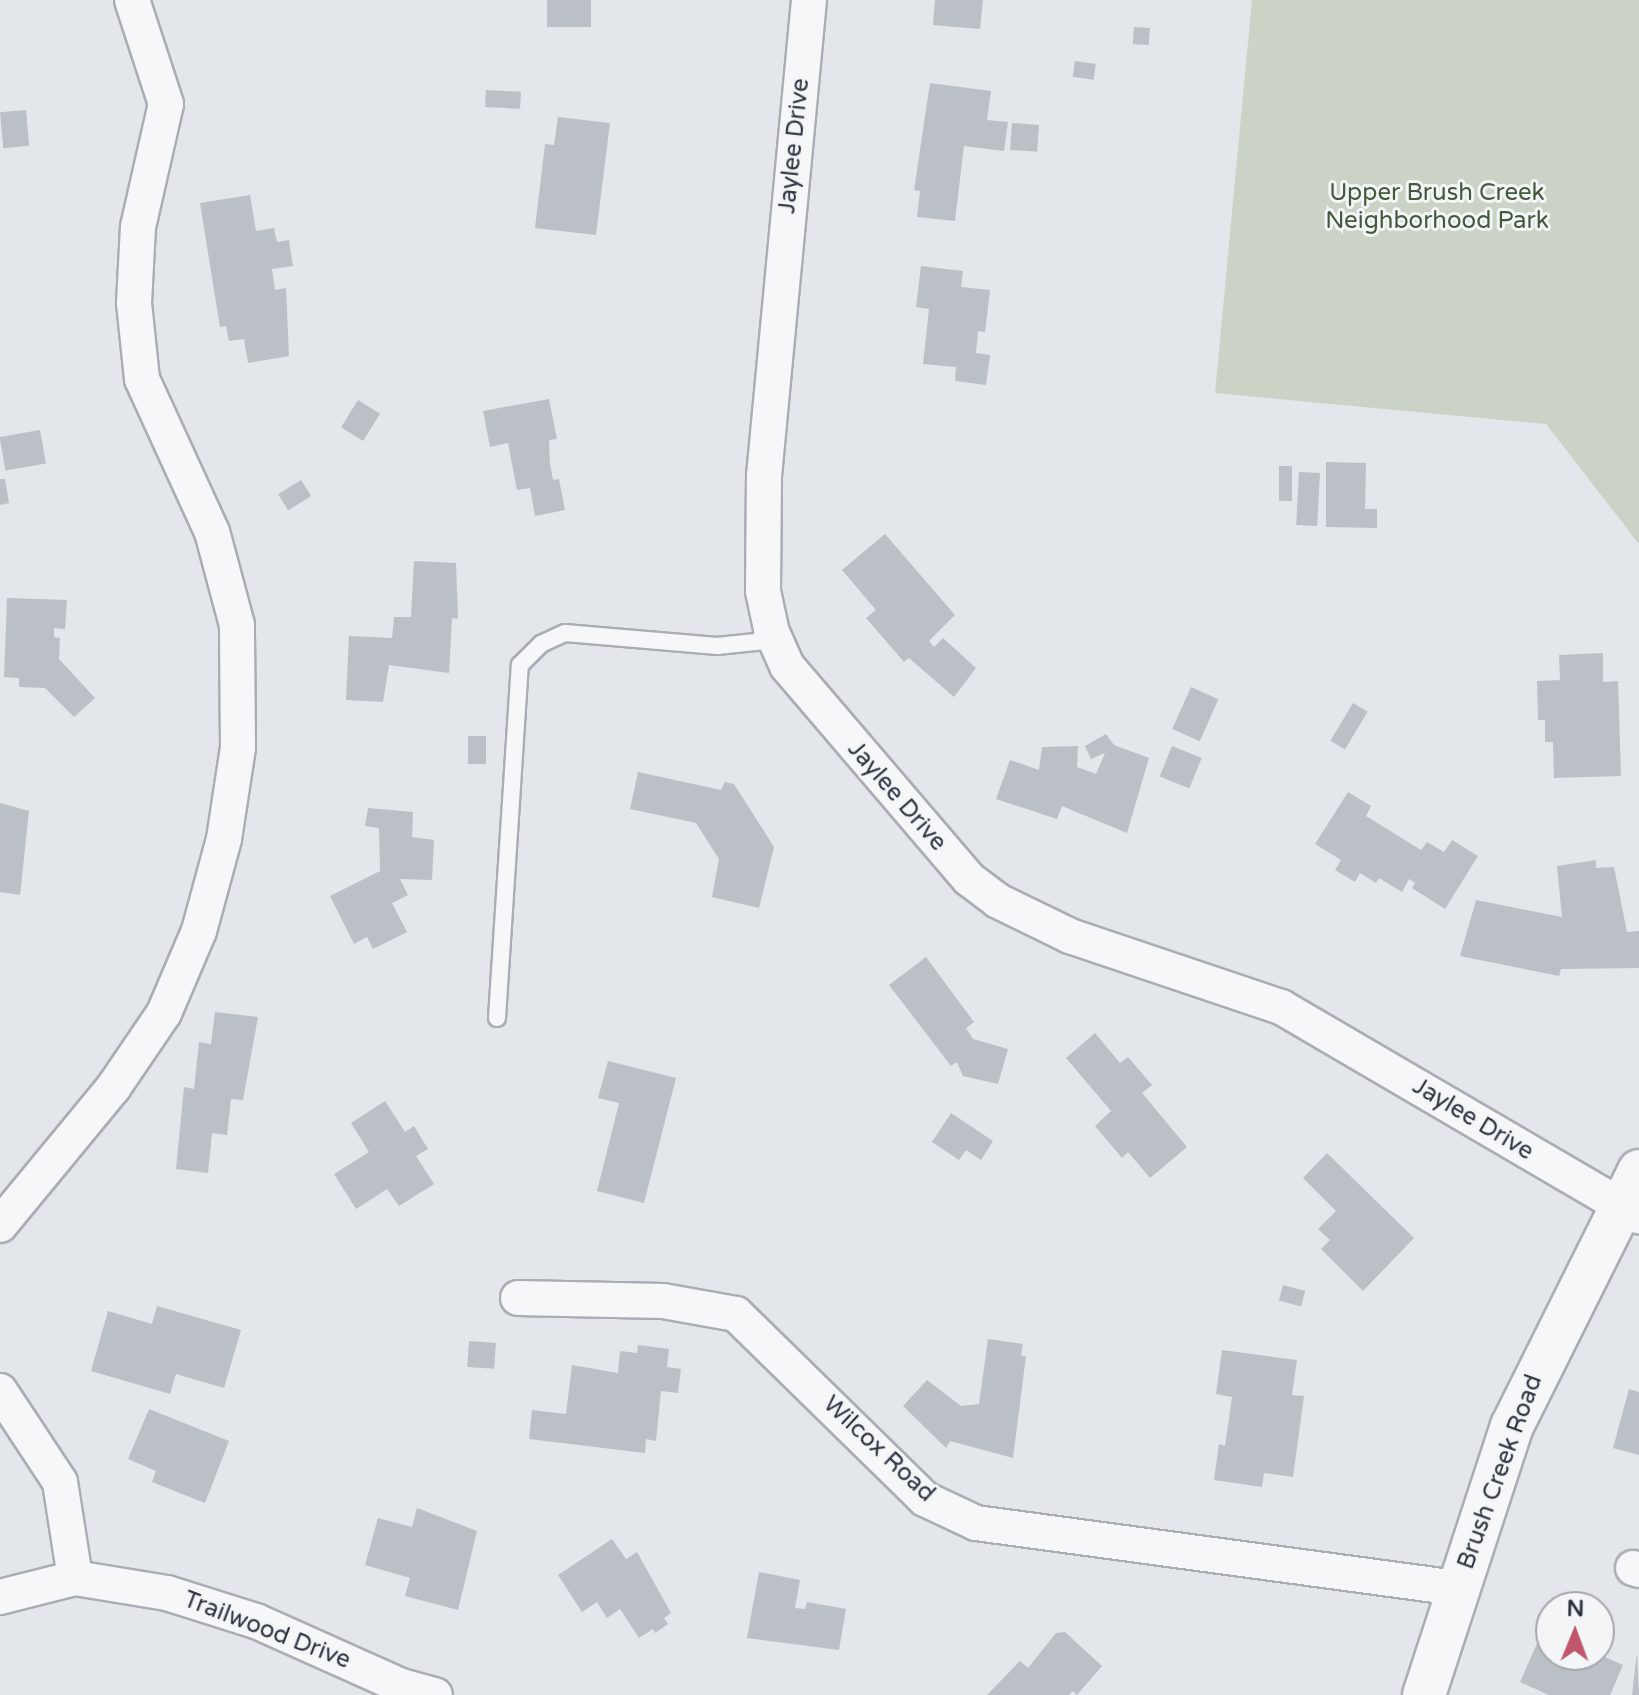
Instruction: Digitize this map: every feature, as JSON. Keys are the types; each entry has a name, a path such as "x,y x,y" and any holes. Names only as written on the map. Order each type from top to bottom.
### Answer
{"street":[{"path":"0,1225 113,1088 164,1013 199,931 224,839 238,747 234,612 212,532 142,379 134,303 138,227 166,104 132,0"},
{"name":"Jaylee Drive","path":"809,0 766,440 763,591 775,640 801,685 969,879 998,901 1070,936 1228,985 1281,1007 1633,1198"},
{"name":"Brush Creek Road","path":"1424,1695 1517,1414 1633,1198"},
{"name":"Wilcox Road","path":"518,1298 663,1301 736,1314 925,1499 976,1523 1457,1588"},
{"path":"4,1401 60,1482 75,1578"},
{"name":"Trailwood Drive","path":"0,1597 75,1578 167,1593 256,1621 401,1686 435,1695"}],"lane":[{"path":"497,1018 520,665 541,644 565,633 717,646 775,640"}],"green space":[{"name":"Upper Brush Creek Neighborhood Park","path":"1252,0 1639,0 1639,544 1546,424 1215,393"}],"building":[{"path":"547,0 591,0 591,27 547,27"},
{"path":"935,0 983,0 980,29 933,25"},
{"path":"1134,27 1150,28 1149,45 1133,44"},
{"path":"1075,61 1096,64 1094,80 1073,77"},
{"path":"930,83 991,91 987,120 1008,122 1004,151 964,146 955,221 917,217 920,191 914,190"},
{"path":"486,90 521,92 520,109 485,107"},
{"path":"26,110 29,146 3,148 0,112"},
{"path":"558,117 610,123 596,235 535,228 545,144 554,145"},
{"path":"1012,123 1039,125 1037,152 1010,150"},
{"path":"250,195 256,231 274,228 277,242 289,240 293,266 272,269 275,290 286,288 289,356 248,363 244,339 229,341 226,326 220,327 200,203"},
{"path":"921,266 963,271 961,287 990,290 985,332 978,331 976,353 990,355 986,385 955,381 956,367 923,364 929,309 916,307"},
{"path":"549,399 557,439 549,440 550,464 553,480 559,479 565,510 535,516 530,488 517,490 508,443 490,447 483,411"},
{"path":"358,400 380,414 363,441 341,427"},
{"path":"40,430 46,463 6,471 0,437"},
{"path":"1326,462 1366,463 1365,509 1377,509 1377,528 1326,527"},
{"path":"1279,466 1292,466 1292,501 1279,501"},
{"path":"1299,472 1320,473 1317,526 1296,525"},
{"path":"0,479 5,479 9,503 0,505"},
{"path":"301,480 311,496 288,510 278,494"},
{"path":"885,534 955,615 929,641 934,647 943,638 976,668 954,697 909,658 904,662 866,618 876,610 842,570"},
{"path":"414,561 456,563 458,619 452,618 449,673 389,665 383,702 346,700 349,636 392,638 394,617 411,617"},
{"path":"7,598 67,600 65,629 54,628 54,637 60,638 59,659 95,698 74,717 45,688 19,687 19,678 4,677"},
{"path":"1603,653 1603,682 1618,681 1621,776 1554,778 1553,742 1545,742 1545,720 1538,720 1537,681 1560,680 1559,655"},
{"path":"1191,687 1218,699 1200,741 1172,729"},
{"path":"1353,703 1368,712 1345,749 1330,741"},
{"path":"1106,734 1114,745 1149,758 1127,833 1062,806 1057,819 996,799 1010,760 1039,770 1042,747 1078,746 1077,767 1096,774 1105,753 1091,759 1085,746"},
{"path":"468,736 486,736 486,764 468,764"},
{"path":"1172,746 1202,758 1189,789 1160,777"},
{"path":"638,772 721,790 725,782 734,784 774,847 759,908 712,897 719,859 696,823 630,809"},
{"path":"1348,792 1371,806 1366,816 1421,850 1427,842 1444,852 1452,840 1478,856 1445,909 1412,888 1415,883 1409,879 1402,892 1379,878 1376,883 1360,873 1355,882 1335,870 1341,860 1315,844"},
{"path":"0,803 29,811 20,895 0,892"},
{"path":"368,808 413,812 412,837 434,840 432,880 400,879 408,895 392,903 407,932 373,949 367,937 354,944 330,896 380,871 379,828 365,826"},
{"path":"1596,860 1596,868 1614,867 1627,932 1639,931 1639,968 1561,969 1559,976 1460,956 1476,900 1562,917 1557,866"},
{"path":"926,957 974,1022 966,1028 973,1039 1008,1049 998,1084 963,1076 957,1062 951,1066 889,985"},
{"path":"215,1012 258,1017 243,1100 231,1099 227,1135 212,1133 208,1173 176,1169 184,1087 194,1089 199,1042 211,1044"},
{"path":"1095,1033 1120,1063 1128,1057 1152,1085 1142,1093 1187,1147 1150,1178 1128,1152 1122,1158 1095,1126 1111,1111 1066,1058"},
{"path":"608,1061 676,1078 644,1203 597,1191 619,1103 598,1098"},
{"path":"385,1101 405,1132 414,1126 428,1149 416,1156 434,1184 399,1206 387,1189 356,1209 334,1174 369,1152 351,1123"},
{"path":"951,1113 993,1141 981,1160 966,1150 959,1160 932,1142"},
{"path":"1327,1153 1414,1238 1363,1291 1321,1249 1330,1240 1318,1229 1336,1211 1303,1178"},
{"path":"1283,1285 1305,1291 1301,1306 1279,1300"},
{"path":"157,1306 241,1330 224,1388 176,1374 170,1394 91,1371 108,1311 152,1324"},
{"path":"988,1339 1023,1344 1021,1356 1026,1356 1013,1458 950,1441 946,1448 903,1406 927,1380 961,1406 979,1404"},
{"path":"469,1341 496,1343 494,1369 467,1367"},
{"path":"638,1345 669,1349 667,1367 681,1369 678,1393 661,1391 656,1441 646,1439 645,1453 529,1439 532,1410 566,1414 572,1365 618,1373 620,1351 637,1353"},
{"path":"1222,1350 1297,1360 1292,1395 1304,1396 1293,1477 1264,1473 1262,1487 1214,1480 1219,1444 1225,1446 1232,1397 1216,1394"},
{"path":"1629,1389 1639,1392 1639,1455 1613,1448"},
{"path":"149,1409 229,1441 205,1503 152,1482 156,1471 128,1459"},
{"path":"417,1508 477,1531 458,1610 405,1596 410,1578 365,1565 378,1518 412,1527"},
{"path":"612,1539 626,1559 637,1552 671,1613 664,1618 668,1624 655,1633 653,1629 639,1638 620,1609 607,1618 597,1602 582,1612 558,1575"},
{"path":"759,1572 800,1580 795,1608 805,1609 807,1602 846,1609 839,1650 747,1638"},
{"path":"1065,1632 1102,1666 1077,1695 1073,1691 1069,1695 987,1695 1020,1661 1028,1668 1056,1633"},
{"path":"1535,1648 1535,1671 1615,1671 1615,1662 1623,1665 1610,1695 1549,1695 1520,1682"},
{"path":"1637,1653 1639,1695 1632,1695"}]}
